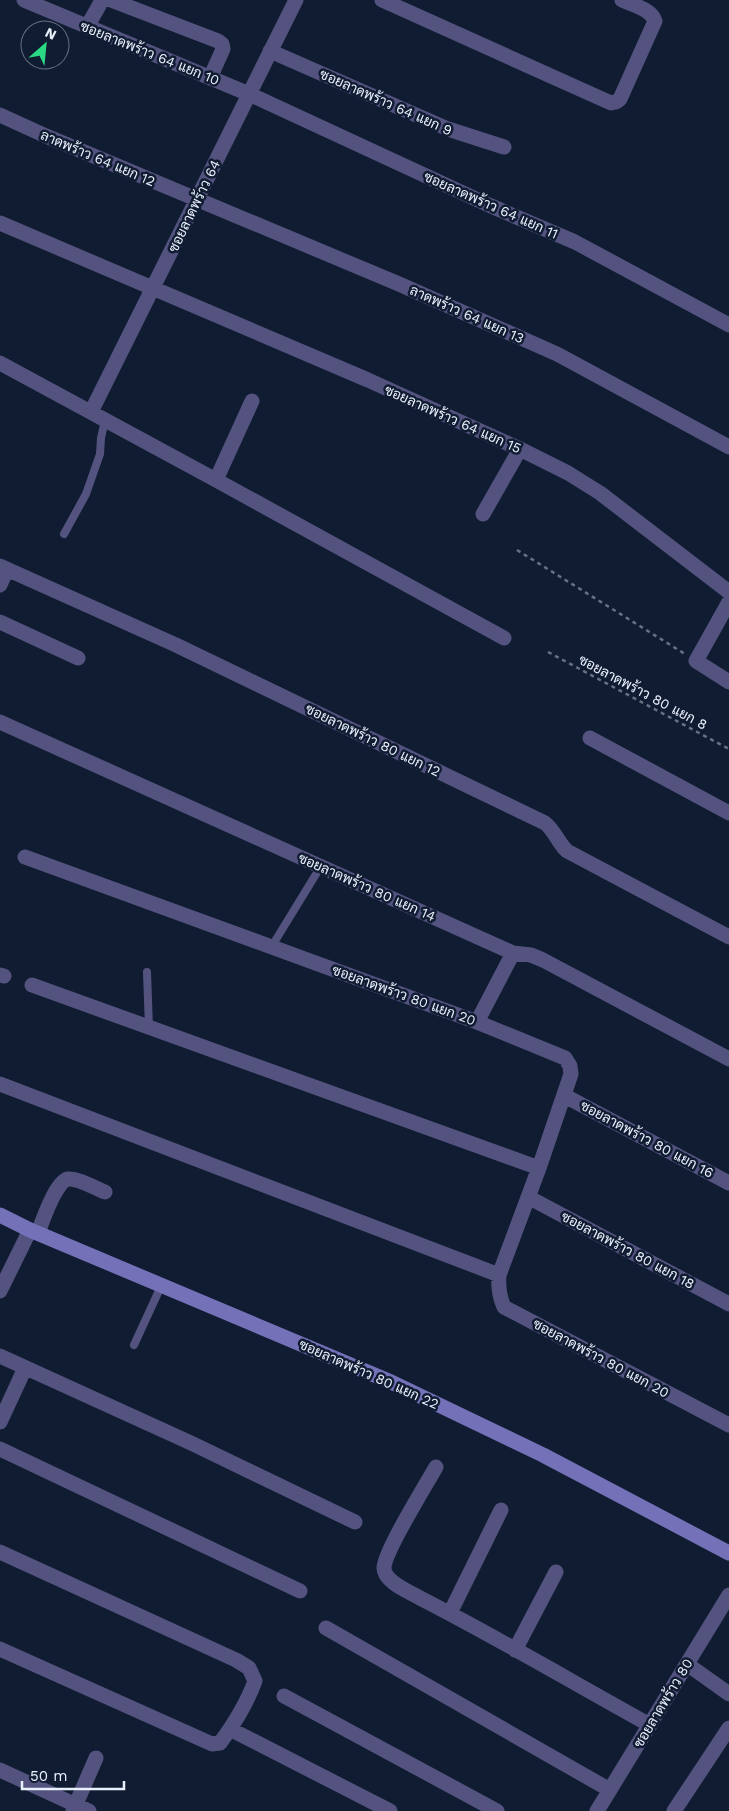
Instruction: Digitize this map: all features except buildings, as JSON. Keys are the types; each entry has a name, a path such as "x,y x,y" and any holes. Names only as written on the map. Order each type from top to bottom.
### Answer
{"street":[{"name":"ซอยลาดพร้าว 64 แยก 10","path":"24,0 248,94"},
{"path":"87,27 104,0"},
{"path":"111,0 218,40 222,44 223,49 210,78"},
{"name":"ซอยลาดพร้าว 64","path":"92,412 296,0"},
{"path":"384,1 611,104 620,98 655,21 650,12 622,0"},
{"name":"ซอยลาดพร้าว 64 แยก 9","path":"270,51 448,129 504,147"},
{"name":"ซอยลาดพร้าว 64 แยก 11","path":"248,94 491,206 575,242 729,325"},
{"name":"ลาดพร้าว 64 แยก 12","path":"0,115 197,200"},
{"name":"ลาดพร้าว 64 แยก 13","path":"197,200 399,284 557,354 729,447"},
{"name":"ซอยลาดพร้าว 64 แยก 15","path":"0,223 152,290 368,380 520,449 568,473 600,493 729,592"},
{"path":"0,364 92,412 504,638"},
{"path":"216,480 252,401"},
{"path":"483,514 520,449"},
{"path":"0,585 4,568"},
{"name":"ซอยลาดพร้าว 80 แยก 12","path":"4,568 176,645 545,823 552,829 561,845 567,851 729,937"},
{"path":"729,602 696,661 729,682"},
{"path":"0,622 78,658"},
{"name":"ซอยลาดพร้าว 80 แยก 14","path":"0,722 512,953 531,955 543,960 729,1059"},
{"path":"590,738 729,813"},
{"name":"ซอยลาดพร้าว 80 แยก 20","path":"25,857 477,1022 542,1047 564,1058 570,1066 571,1074 565,1096 499,1275 498,1289 504,1307 729,1425"},
{"path":"477,1022 512,953"},
{"path":"32,985 539,1168"},
{"path":"0,1084 499,1275"},
{"name":"ซอยลาดพร้าว 80 แยก 16","path":"565,1096 729,1183"},
{"path":"0,1291 56,1190 64,1181 68,1179 77,1181 105,1192"},
{"name":"ซอยลาดพร้าว 80 แยก 18","path":"528,1197 729,1304"},
{"name":"ซอยลาดพร้าว 80 แยก 22","path":"0,1215 391,1382 543,1455 729,1553"},
{"path":"0,1356 192,1443 355,1522"},
{"path":"0,1422 25,1368"},
{"path":"0,1448 300,1591"},
{"path":"436,1467 388,1552 383,1569 387,1577 400,1587 650,1725"},
{"path":"450,1613 501,1510"},
{"path":"0,1552 236,1660 249,1668 255,1681 251,1693 230,1729 220,1743 212,1744 0,1649"},
{"path":"515,1650 556,1572"},
{"name":"ซอยลาดพร้าว 80","path":"597,1811 729,1595"},
{"path":"326,1628 610,1790"},
{"path":"687,1664 729,1694"},
{"path":"284,1696 497,1811"},
{"path":"230,1729 390,1811"},
{"path":"674,1811 726,1737"},
{"path":"0,1770 79,1809 96,1758"}],"lane":[{"path":"64,534 86,494 100,454 100,438 105,420"},
{"path":"272,946 321,866"},
{"path":"147,972 149,1028"},
{"path":"134,1345 162,1284"}],"path":[{"path":"517,550 696,661"},
{"name":"ซอยลาดพร้าว 80 แยก 8","path":"548,652 729,749"}]}
